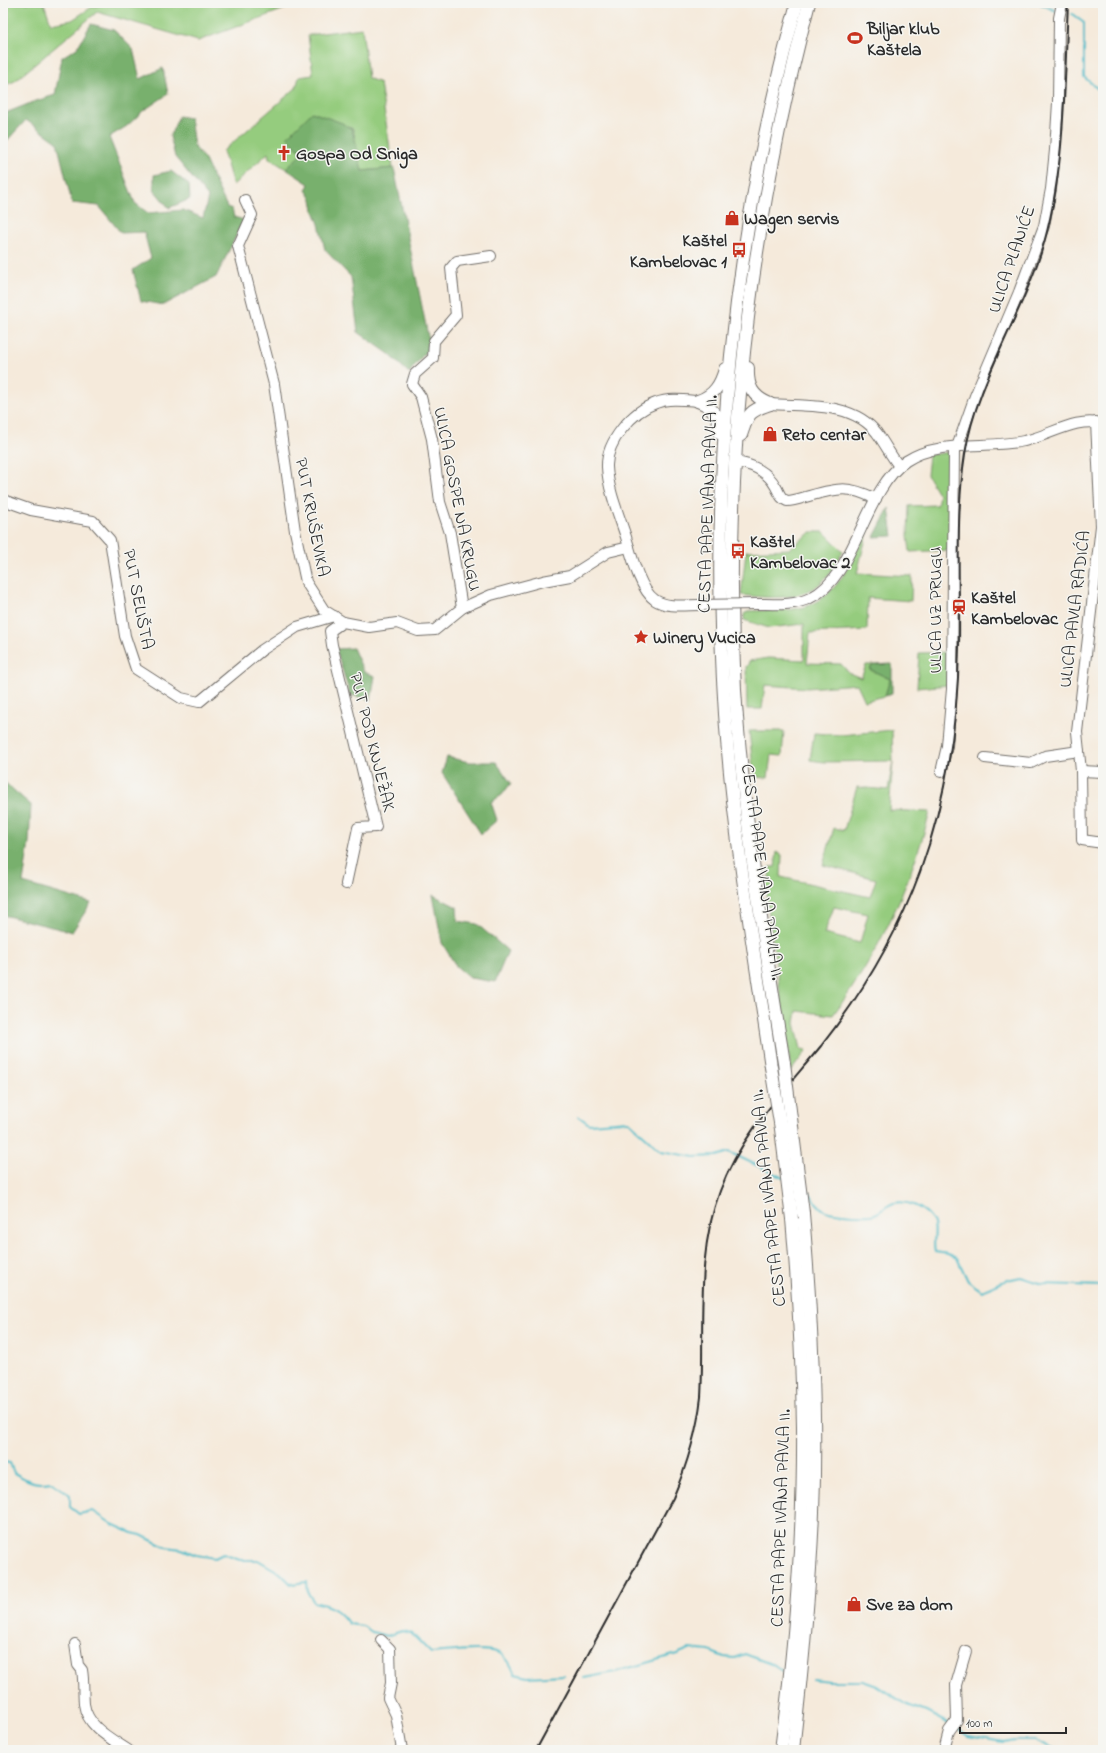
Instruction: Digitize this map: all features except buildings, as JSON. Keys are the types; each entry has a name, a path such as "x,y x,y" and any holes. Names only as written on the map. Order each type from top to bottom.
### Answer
{"main road":[{"name":"CESTA PAPE IVANA PAVLA II.","path":"781,1750 795,1615 802,1473 801,1348 797,1216 783,1144 741,864 725,714 720,583 724,453 731,357 741,275 756,181 773,94 797,3"},
{"name":"CESTA PAPE IVANA PAVLA II.","path":"793,1750 808,1608 814,1466 811,1318 797,1216 784,1063 751,846 738,726 735,690 732,586 735,462 743,351 760,225 779,125 809,3"},
{"path":"743,351 748,365 748,382 750,389 760,400 770,404"},
{"path":"698,400 710,396 720,385 731,357"},
{"path":"698,400 707,405 717,416 719,439 724,453"},
{"path":"736,445 740,438 744,422 748,417 760,408 770,404"}],"street":[{"name":"ULICA PLANIĆE","path":"956,447 1044,226 1051,189 1055,150 1058,102 1060,11"},
{"name":"PUT KRUŠEVIKA","path":"245,200 252,215 238,246 274,384 296,531 306,582 324,610 343,622 369,627 397,623 418,631 435,630 462,608 490,595 543,581 570,576 608,552 629,547"},
{"name":"ULICA GOSPE NA KRUGU","path":"462,608 450,533 440,502 432,439 421,397 412,384 415,374 433,358 434,341 456,315 451,268 457,261 491,256"},
{"path":"698,400 680,399 656,403 636,414 618,434 607,465 608,478 629,547 645,589 655,600 667,604 756,604 799,602 810,598 826,587 843,564 876,499 899,466 908,460 925,453 956,447 1025,441 1076,423 1100,423"},
{"path":"770,404 837,409 851,413 865,422 877,434 899,466"},
{"name":"ULICA PAVLA RADIĆA","path":"1100,423 1101,526 1077,732 1081,771 1082,840 1103,842"},
{"name":"ULICA UZ PRUGU","path":"941,772 947,746 952,689 956,447"},
{"path":"735,462 746,463 762,472 775,486 782,498 787,501 839,489 860,491 876,499"},
{"name":"PUT SELIŠTA","path":"3,500 31,510 93,520 110,540 125,636 136,669 181,698 199,702 262,650 297,627 334,616"},
{"name":"PUT POD KNJEŽAK","path":"343,622 330,631 332,645 376,827 358,828 346,884"},
{"path":"985,758 1031,762 1045,756 1079,751"},
{"path":"1081,771 1103,772"},
{"path":"381,1640 390,1649 391,1683 388,1698 396,1715 402,1750"},
{"path":"75,1644 78,1665 82,1670 84,1704 87,1718 98,1729 128,1750"},
{"path":"944,1750 949,1731 957,1720 956,1685 966,1651"}],"green space":[{"path":"3,3 44,3 51,24 72,20 92,7 109,3 301,3 198,41 97,12 15,81 3,86"},
{"path":"91,24 114,30 133,49 140,79 163,68 168,94 143,111 127,126 109,137 135,203 148,213 183,210 203,218 208,197 175,157 170,136 179,116 190,118 194,146 205,160 227,207 232,209 234,217 244,220 216,277 163,305 141,301 133,270 151,258 144,232 121,233 99,206 72,203 57,142 26,120 3,145 3,114 55,95 62,57 77,48"},
{"path":"362,28 368,78 380,83 393,168 362,171 353,129 312,112 302,153 286,169 269,158 268,153 233,185 223,151 296,88 299,77 313,75 308,35"},
{"path":"312,112 342,123 352,129 362,171 394,168 430,346 409,373 389,354 358,332 351,277 325,250 312,199 306,190 309,184 286,169 302,153 287,137"},
{"path":"171,171 189,185 190,199 169,208 154,190 154,175"},
{"path":"950,452 951,550 910,552 908,535 909,506 937,505 939,495 927,475 929,455"},
{"path":"889,508 893,536 874,537"},
{"path":"869,526 857,573 912,576 911,601 868,598 867,630 810,633 807,663 841,664 849,673 861,678 866,665 874,665 869,669 890,679 885,696 865,701 857,684 807,688 765,685 762,709 747,709 746,666 748,665 749,661 768,658 804,660 804,624 769,628 744,620 744,614 749,611 797,609 816,602 836,585 844,574"},
{"path":"811,532 824,532 843,551 837,563 824,580 806,592 785,597 741,595 746,551 789,549"},
{"path":"353,648 364,672 375,676 371,700 350,695 336,649"},
{"path":"950,652 949,685 917,688 919,653"},
{"path":"892,664 892,694 885,696 890,679 869,669 874,665"},
{"path":"892,730 893,761 824,762 810,760 814,733 841,735"},
{"path":"749,731 784,731 782,756 771,755 768,778 754,777"},
{"path":"447,757 469,762 496,762 511,783 502,795 491,802 497,820 481,834 442,773"},
{"path":"893,761 889,810 930,812 913,866 903,893 879,943 850,992 833,1015 797,1011 795,1023 801,1049 807,1050 791,1071 764,879 770,878 769,867 775,867 777,852 782,855 781,877 870,897 876,879 823,865 834,828 844,830 857,787 888,790","holes":["834,907 868,914 860,943 824,934"]},
{"path":"3,781 31,805 29,843 23,883 91,903 72,932 3,915"},
{"path":"433,895 457,907 458,921 477,924 508,951 495,982 470,978 456,966 442,943"}],"waterway":[{"path":"1039,3 1056,11"},
{"path":"1072,14 1084,23 1084,77 1099,90 1103,89"},
{"path":"578,1116 589,1124 628,1121 661,1151 695,1157 717,1156 729,1152 783,1178"},
{"path":"805,1189 821,1208 834,1213 871,1215 878,1213 891,1204 899,1202 920,1208 929,1215 934,1223 935,1252 948,1254 957,1258 968,1281 982,1291 1007,1280 1021,1277 1042,1284 1103,1286"},
{"path":"3,1462 10,1463 14,1473 28,1480 36,1483 51,1482 70,1495 70,1507 79,1514 93,1511 112,1524 132,1533 141,1535 165,1547 182,1549 196,1555 215,1558 223,1554 240,1560 258,1560 280,1573 291,1584 307,1582 308,1593 314,1602 334,1609 349,1624 363,1626 372,1632 387,1636 402,1631 411,1633 431,1653 467,1650 487,1650 495,1652 506,1658 515,1674 527,1677 564,1675"},
{"path":"584,1678 615,1672 677,1654 689,1649 709,1651 724,1657 734,1658 745,1654 771,1664 782,1671"},
{"path":"813,1679 829,1681 863,1681 877,1686 905,1704 926,1712 949,1724"},
{"path":"955,1727 968,1736 1003,1742 1015,1740 1034,1740 1057,1750"}],"railway":[{"path":"536,1750 673,1498 687,1461 697,1423 701,1397 703,1293 707,1241 712,1216 729,1170 739,1151 764,1114 821,1046 851,1006 864,985 901,918 920,872 929,845 944,789 956,705 959,647 959,526 965,454 978,402 1032,278 1041,253 1049,223 1055,192 1062,129 1068,3"}],"place":[{"name":"Biljar klub Kaštela","path":"855,38"},
{"name":"Gospa Od Sniga","path":"284,153"},
{"name":"Wagen servis","path":"732,218"},
{"name":"Kaštel Kambelovac 1","path":"739,250"},
{"name":"Reto centar","path":"770,434"},
{"name":"Kaštel Kambelovac 2","path":"738,551"},
{"name":"Kaštel Kambelovac","path":"959,607"},
{"name":"Winery Vucica","path":"641,637"},
{"name":"Sve za dom","path":"854,1604"}]}
